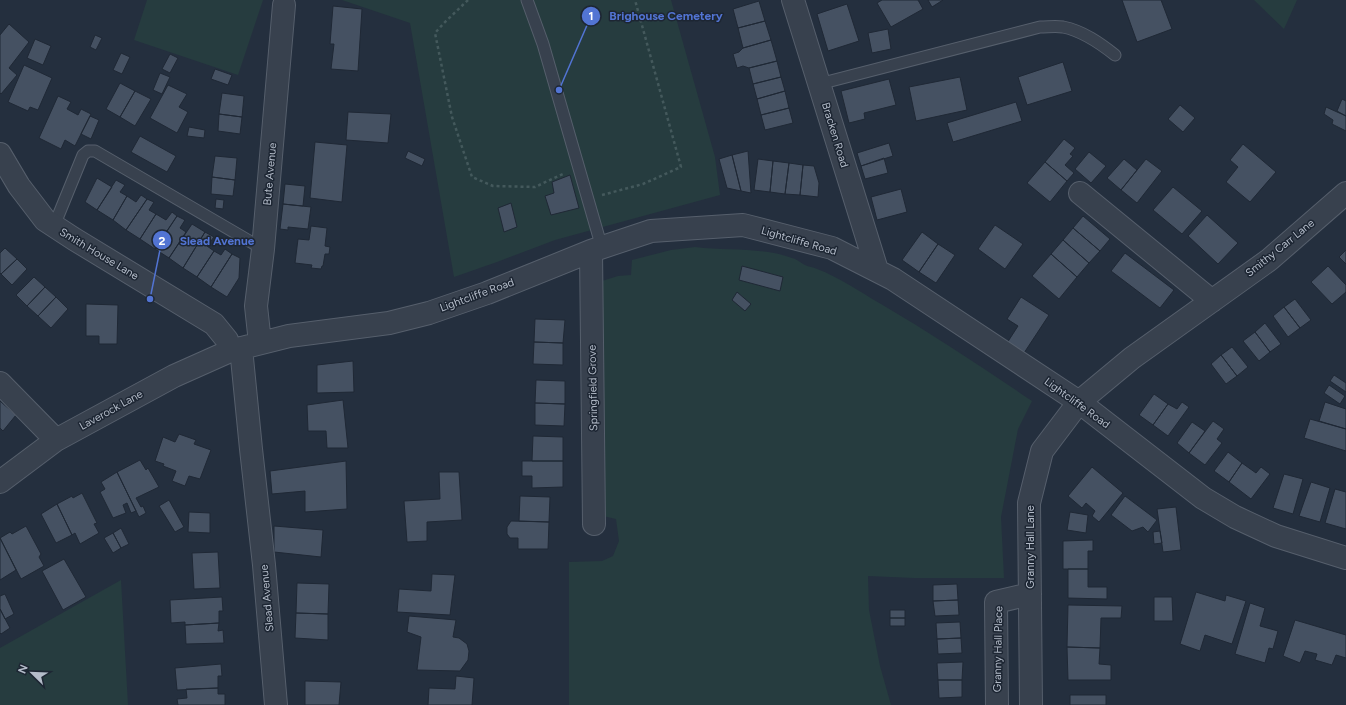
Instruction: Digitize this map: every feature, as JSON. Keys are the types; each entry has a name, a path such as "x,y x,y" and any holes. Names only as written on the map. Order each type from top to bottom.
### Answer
{"street":[{"name":"Bracken Road","path":"793,0 877,270"},
{"name":"Bute Avenue","path":"244,348 256,306 263,249 284,5"},
{"name":"Smith House Lane","path":"0,154 19,186 44,220 214,324 226,340 244,348"},
{"path":"1080,193 1212,301"},
{"name":"Smithy Carr Lane","path":"1079,402 1132,358 1269,260 1346,193"},
{"name":"Lightcliffe Road","path":"244,348 289,336 389,323 429,312 487,293 596,250 651,231 743,225 832,248 877,270 893,279 1079,402 1204,498 1235,517 1276,536 1346,558"},
{"name":"Springfield Grove","path":"594,524 596,250"},
{"name":"Laverock Lane","path":"0,482 56,440 174,376 244,348"},
{"name":"Slead Avenue","path":"244,348 250,449 264,565 276,705"},
{"path":"0,383 56,440"},
{"name":"Granny Hall Lane","path":"1031,705 1029,503 1042,451 1079,402"},
{"name":"Granny Hall Place","path":"997,705 996,602 1030,594"}],"lane":[{"path":"527,0 543,44 588,198 596,250"},
{"path":"819,84 1040,26 1063,27 1082,34 1098,41 1116,56"},
{"path":"54,226 82,155 88,150 95,151 263,249"}],"path":[{"path":"468,0 435,33 452,117 472,177 493,186 535,186 579,167"},
{"path":"588,198 643,184 681,167 635,0"}],"green space":[{"path":"147,0 263,0 238,75 134,40"},
{"path":"342,0 671,0 715,157 720,195 555,240 454,277 410,23"},
{"path":"1254,0 1297,0 1284,29"},
{"path":"695,247 768,252 794,259 806,266 825,272 919,327 1032,401 1018,429 1001,517 1004,578 914,578 868,576 869,610 880,666 891,705 569,705 569,562 602,561 613,556 619,541 616,519 603,516 602,281 618,276 631,275 632,260 671,250"},
{"path":"121,580 128,705 0,705 0,648"}],"building":[{"path":"882,0 918,0 923,9 891,27 877,3"},
{"path":"928,0 943,0 932,7"},
{"path":"1122,0 1161,0 1172,29 1137,42"},
{"path":"759,1 765,21 738,28 733,9"},
{"path":"847,4 859,41 828,51 817,14"},
{"path":"333,6 362,9 358,71 331,69 334,44 330,44"},
{"path":"765,21 771,40 743,48 738,28"},
{"path":"9,24 29,42 9,68 17,75 1,94 0,35"},
{"path":"888,29 891,49 872,53 868,33"},
{"path":"95,35 102,38 96,50 90,47"},
{"path":"35,39 51,46 43,65 27,58"},
{"path":"771,40 777,61 749,68 743,66 737,68 733,54 739,52 743,48"},
{"path":"121,53 130,57 122,74 113,70"},
{"path":"170,54 178,58 170,73 162,69"},
{"path":"777,61 781,77 753,84 749,68"},
{"path":"1063,62 1072,91 1027,105 1018,77"},
{"path":"24,65 52,78 38,110 30,107 28,111 8,102"},
{"path":"215,69 232,75 228,85 211,79"},
{"path":"160,73 170,77 162,94 153,90"},
{"path":"781,77 785,91 757,99 753,84"},
{"path":"960,77 967,110 916,121 909,87"},
{"path":"889,79 896,105 864,113 865,119 849,123 841,91"},
{"path":"120,83 135,91 120,117 106,109"},
{"path":"168,85 187,94 179,107 188,112 177,133 150,118"},
{"path":"135,91 151,99 135,126 120,117"},
{"path":"785,91 789,108 761,115 757,99"},
{"path":"222,93 244,96 242,117 219,114"},
{"path":"58,96 71,102 67,109 78,115 81,109 91,114 75,146 65,140 61,149 39,138"},
{"path":"1342,99 1346,101 1346,116 1337,111"},
{"path":"1016,102 1022,121 953,142 947,123"},
{"path":"1180,105 1195,118 1183,132 1168,119"},
{"path":"1326,107 1346,116 1346,131 1332,124 1333,120 1324,114"},
{"path":"789,108 793,123 765,130 761,115"},
{"path":"348,112 391,114 388,143 346,140"},
{"path":"219,114 242,117 240,134 218,131"},
{"path":"90,116 99,120 91,139 81,134"},
{"path":"189,127 205,130 204,138 187,136"},
{"path":"140,136 176,156 167,172 131,152"},
{"path":"1064,139 1075,148 1070,154 1073,156 1065,165 1074,173 1067,181 1045,162"},
{"path":"315,142 347,145 342,202 310,198"},
{"path":"889,143 893,156 861,166 857,153"},
{"path":"1243,144 1276,172 1250,202 1226,182 1238,167 1230,160"},
{"path":"408,151 425,159 422,166 405,158"},
{"path":"748,151 751,193 741,191 732,155"},
{"path":"1089,152 1106,166 1091,183 1075,169"},
{"path":"732,155 741,191 727,188 719,159"},
{"path":"215,156 237,158 235,180 212,177"},
{"path":"884,158 888,173 865,179 861,166"},
{"path":"758,159 773,161 770,192 754,190"},
{"path":"1124,159 1137,170 1121,190 1107,178"},
{"path":"1146,159 1162,171 1137,203 1121,190"},
{"path":"773,161 789,163 785,194 770,192"},
{"path":"1045,162 1067,181 1050,202 1027,183"},
{"path":"789,163 803,165 800,195 785,194"},
{"path":"803,165 814,166 819,183 818,197 800,195"},
{"path":"570,175 579,208 551,215 545,196 554,193 552,182"},
{"path":"212,177 235,180 233,196 211,194"},
{"path":"97,178 112,187 97,210 85,202"},
{"path":"116,180 125,185 120,192 127,196 113,220 97,210"},
{"path":"285,184 305,186 303,206 283,204"},
{"path":"1173,187 1202,211 1182,234 1153,210"},
{"path":"901,189 907,212 877,220 871,197"},
{"path":"141,195 147,199 126,230 113,220 127,196 136,202"},
{"path":"147,199 154,202 149,210 156,214 140,239 126,230"},
{"path":"216,199 224,200 223,209 215,208"},
{"path":"511,203 517,227 504,232 498,208"},
{"path":"283,204 311,207 308,229 288,227 288,230 280,229"},
{"path":"172,212 177,216 155,249 140,239 156,214 166,220"},
{"path":"1207,215 1238,243 1218,264 1188,236"},
{"path":"177,216 185,220 180,228 186,232 169,258 155,249"},
{"path":"1083,216 1110,239 1100,251 1073,228"},
{"path":"192,224 205,232 183,268 169,258"},
{"path":"995,225 1023,244 1005,269 978,249"},
{"path":"311,226 327,228 325,246 330,247 329,254 325,254 321,269 311,268 312,265 295,263 298,239 309,240"},
{"path":"1073,228 1100,251 1089,263 1063,240"},
{"path":"205,232 214,237 207,246 214,251 197,277 183,268"},
{"path":"922,232 938,244 919,272 902,260"},
{"path":"1063,240 1089,263 1077,277 1051,254"},
{"path":"938,244 955,255 936,283 919,272"},
{"path":"5,248 17,259 1,274 0,253"},
{"path":"225,249 232,254 211,287 197,277 214,251 221,255"},
{"path":"1346,250 1346,264 1339,257"},
{"path":"1125,253 1174,290 1160,308 1111,271"},
{"path":"232,254 240,258 239,278 227,297 211,287"},
{"path":"1051,254 1077,277 1059,299 1032,276"},
{"path":"17,259 27,269 12,285 1,274"},
{"path":"742,266 783,277 780,291 739,280"},
{"path":"1328,266 1346,285 1346,292 1332,304 1311,282"},
{"path":"34,277 45,287 27,306 16,295"},
{"path":"45,287 56,297 38,316 27,306"},
{"path":"737,292 751,304 745,311 732,300"},
{"path":"56,297 68,309 51,328 38,316"},
{"path":"1021,297 1049,315 1024,353 1007,343 1018,326 1007,319"},
{"path":"1295,299 1311,320 1300,328 1284,307"},
{"path":"86,304 118,305 117,344 99,344 99,336 86,336"},
{"path":"1284,307 1300,328 1288,337 1273,316"},
{"path":"535,319 565,320 563,343 534,342"},
{"path":"1265,323 1281,344 1270,352 1255,332"},
{"path":"1255,332 1270,352 1259,361 1243,341"},
{"path":"534,342 563,343 563,365 533,364"},
{"path":"1232,347 1248,367 1237,376 1221,355"},
{"path":"1221,355 1237,376 1226,384 1211,364"},
{"path":"353,361 354,392 317,393 317,365"},
{"path":"1334,375 1346,383 1346,392 1330,381"},
{"path":"536,380 565,381 565,404 535,403"},
{"path":"1329,385 1345,396 1340,404 1324,393"},
{"path":"1154,394 1168,404 1153,425 1139,415"},
{"path":"343,400 348,448 327,448 326,431 308,431 307,405"},
{"path":"0,401 16,415 3,431 0,428"},
{"path":"1182,402 1189,407 1168,436 1153,425 1168,404 1177,409"},
{"path":"1325,402 1346,409 1346,429 1319,421"},
{"path":"535,403 565,404 564,426 535,425"},
{"path":"1310,419 1346,429 1346,451 1304,438"},
{"path":"1213,421 1224,429 1217,439 1222,443 1205,465 1189,453"},
{"path":"1192,422 1205,431 1189,453 1177,443"},
{"path":"179,434 196,440 194,444 211,450 200,479 189,476 185,486 172,481 176,471 155,461 163,437 175,442"},
{"path":"533,436 563,437 563,461 532,461"},
{"path":"1228,452 1242,463 1229,482 1214,471"},
{"path":"140,460 146,470 148,468 159,487 136,498 141,507 143,506 146,513 139,517 117,472"},
{"path":"346,461 347,509 305,512 305,491 272,494 270,471"},
{"path":"522,461 563,461 563,487 532,488 532,476 522,476"},
{"path":"1242,463 1256,473 1261,467 1270,474 1251,499 1229,482"},
{"path":"1092,467 1123,493 1099,522 1092,516 1095,511 1086,503 1082,508 1068,496"},
{"path":"117,472 136,511 131,513 127,503 123,505 126,513 113,518 100,492 105,489 101,482"},
{"path":"439,472 459,472 462,520 427,522 427,541 407,542 404,501 440,499"},
{"path":"1284,474 1303,479 1293,514 1273,508"},
{"path":"1311,482 1330,488 1320,522 1299,516"},
{"path":"1335,489 1346,492 1346,529 1325,523"},
{"path":"82,493 97,523 94,524 99,533 80,544 75,533 72,535 57,504 72,496 73,498"},
{"path":"520,496 550,497 549,522 519,521"},
{"path":"1125,496 1157,520 1148,532 1143,527 1132,531 1111,515"},
{"path":"169,500 184,527 175,532 159,506"},
{"path":"57,504 72,535 56,543 41,514"},
{"path":"1176,507 1181,550 1163,552 1157,509"},
{"path":"189,512 210,513 210,533 188,532"},
{"path":"1070,512 1088,515 1086,533 1067,530"},
{"path":"511,521 549,522 548,549 518,549 518,538 510,538 507,534 507,527"},
{"path":"26,526 41,554 39,557 44,566 21,579 0,538 10,532 12,534"},
{"path":"274,526 323,530 321,557 274,552"},
{"path":"121,528 129,544 121,548 113,533"},
{"path":"1160,531 1162,543 1154,544 1153,532"},
{"path":"113,533 121,548 113,553 104,538"},
{"path":"0,538 16,570 0,580"},
{"path":"1093,540 1093,551 1088,551 1088,569 1063,569 1063,541"},
{"path":"218,552 220,588 194,589 192,553"},
{"path":"64,559 86,597 63,610 42,571"},
{"path":"1068,569 1088,569 1088,587 1107,587 1107,599 1068,598"},
{"path":"432,574 455,575 450,615 397,612 399,589 431,591"},
{"path":"297,583 329,584 328,614 296,613"},
{"path":"957,584 958,600 933,601 933,585"},
{"path":"1196,592 1225,601 1226,595 1246,601 1232,644 1205,635 1200,651 1180,644"},
{"path":"5,594 14,614 5,619 0,609 0,596"},
{"path":"222,597 223,611 219,611 219,623 185,625 185,622 171,623 170,600"},
{"path":"1154,597 1172,597 1173,621 1154,621"},
{"path":"958,600 959,615 935,616 933,601"},
{"path":"1250,603 1265,608 1260,626 1278,631 1273,649 1269,648 1265,663 1235,654"},
{"path":"1068,605 1122,606 1121,618 1101,618 1100,648 1067,647"},
{"path":"0,609 10,628 1,634 0,633"},
{"path":"890,610 905,610 905,618 890,618"},
{"path":"296,613 328,614 328,640 295,638"},
{"path":"409,616 456,620 453,637 459,638 467,644 469,651 468,660 460,671 417,670 421,637 407,632"},
{"path":"890,618 905,618 905,626 890,626"},
{"path":"1295,620 1346,635 1346,658 1336,655 1332,665 1315,660 1317,654 1305,651 1300,663 1283,656"},
{"path":"960,622 961,638 937,639 936,623"},
{"path":"219,623 218,631 223,630 224,643 186,644 185,625"},
{"path":"961,638 962,653 938,654 937,639"},
{"path":"1067,647 1100,648 1099,664 1111,665 1111,680 1068,680"},
{"path":"963,662 962,680 938,680 937,663"},
{"path":"221,664 222,676 218,676 218,688 177,690 175,668"},
{"path":"456,676 474,678 472,705 428,705 429,688 455,689"},
{"path":"938,680 962,680 962,697 939,698"},
{"path":"305,681 341,682 339,705 305,705"},
{"path":"218,688 218,694 225,694 225,705 178,705 177,699 187,698 186,689"},
{"path":"1070,695 1106,695 1106,705 1070,705"}],"place":[{"name":"Brighouse Cemetery","path":"559,90"},
{"name":"Slead Avenue","path":"150,299"}]}
